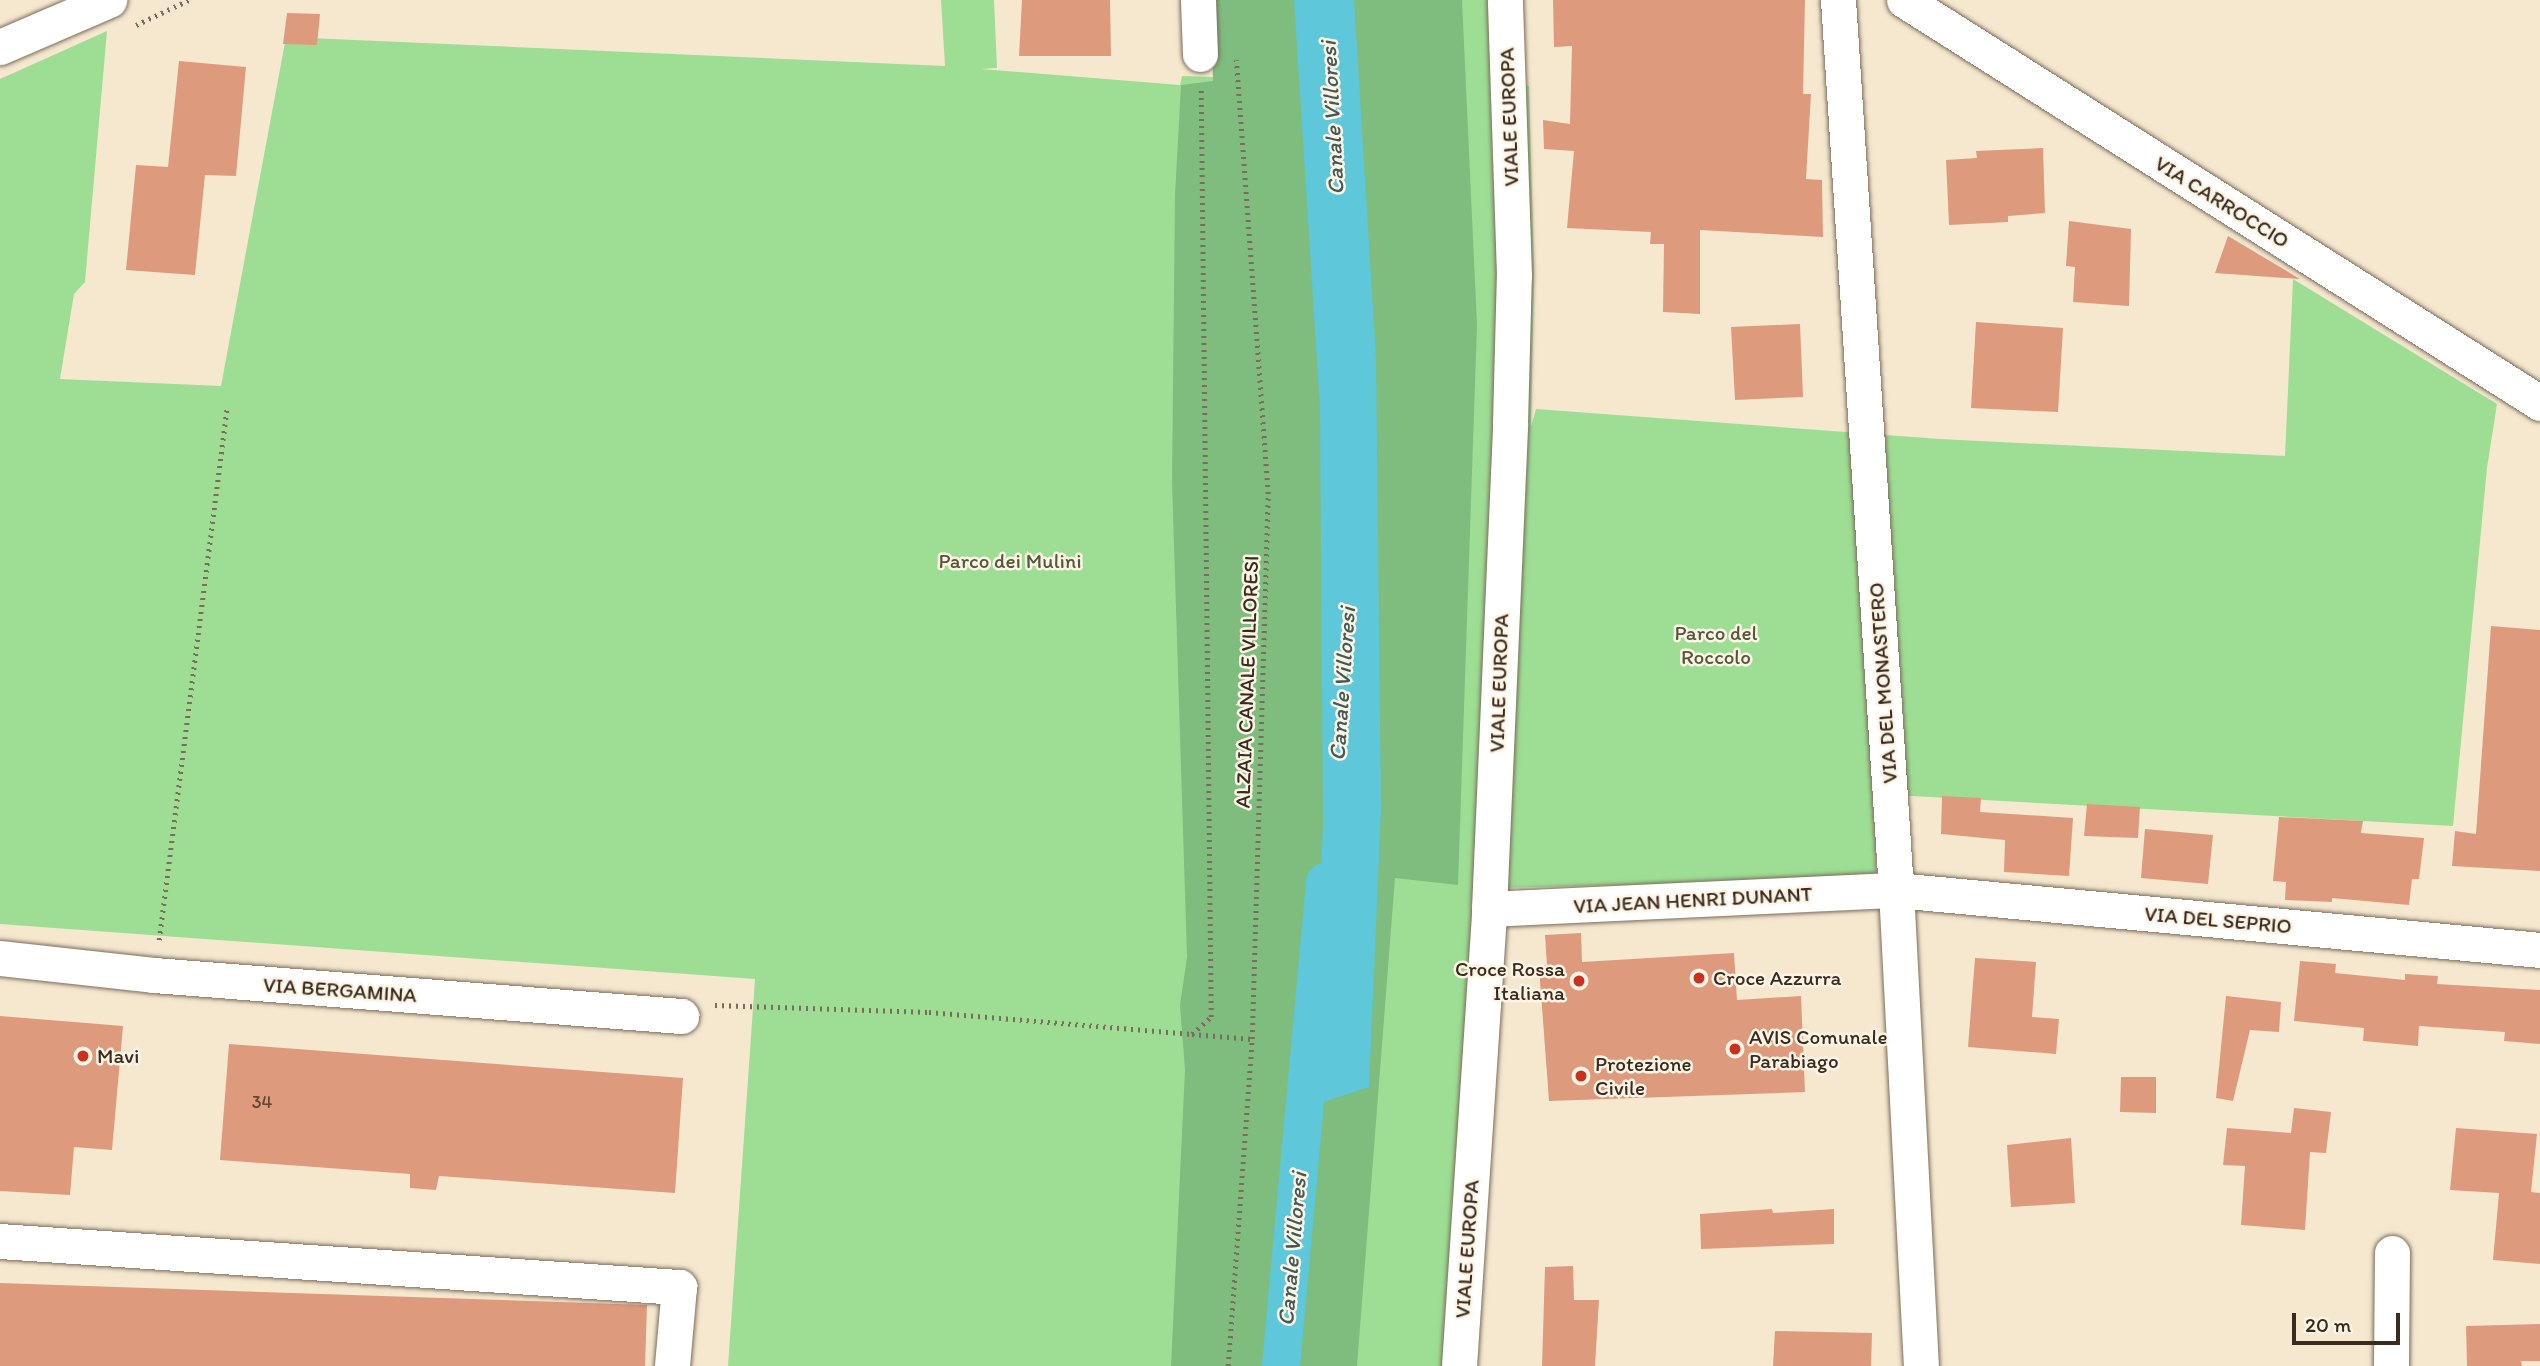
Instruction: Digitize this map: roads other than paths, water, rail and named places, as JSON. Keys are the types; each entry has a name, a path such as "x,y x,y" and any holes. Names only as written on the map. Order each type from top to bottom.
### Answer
{"street":[{"path":"0,47 109,0"},
{"path":"1198,0 1200,54"},
{"name":"VIALE EUROPA","path":"1459,1366 1489,909 1514,275 1505,0"},
{"name":"VIA DEL MONASTERO","path":"1838,0 1896,890 1921,1366"},
{"name":"VIA CARROCCIO","path":"1904,0 2540,403"},
{"name":"VIA JEAN HENRI DUNANT","path":"1489,909 1896,890"},
{"name":"VIA DEL SEPRIO","path":"1896,890 2540,950"},
{"name":"VIA BERGAMINA","path":"0,958 154,975 681,1016"},
{"path":"0,1241 678,1287 672,1366"},
{"path":"2391,1366 2392,1253"}],"water":[{"path":"1294,0 1354,0 1376,358 1381,809 1369,1087 1312,1106 1323,823 1320,408"}],"waterway":[{"name":"Canale Villoresi","path":"1281,1366 1325,882"}],"place":[{"name":"Croce Azzurra","path":"1699,978"},
{"name":"Croce Rossa Italiana","path":"1579,981"},
{"name":"AVIS Comunale Parabiago","path":"1735,1049"},
{"name":"Mavi","path":"83,1056"},
{"name":"Protezione Civile","path":"1581,1076"}],"park label":[{"name":"Parco dei Mulini","path":"1010,561"},
{"name":"Parco del Roccolo","path":"1716,645"}]}
